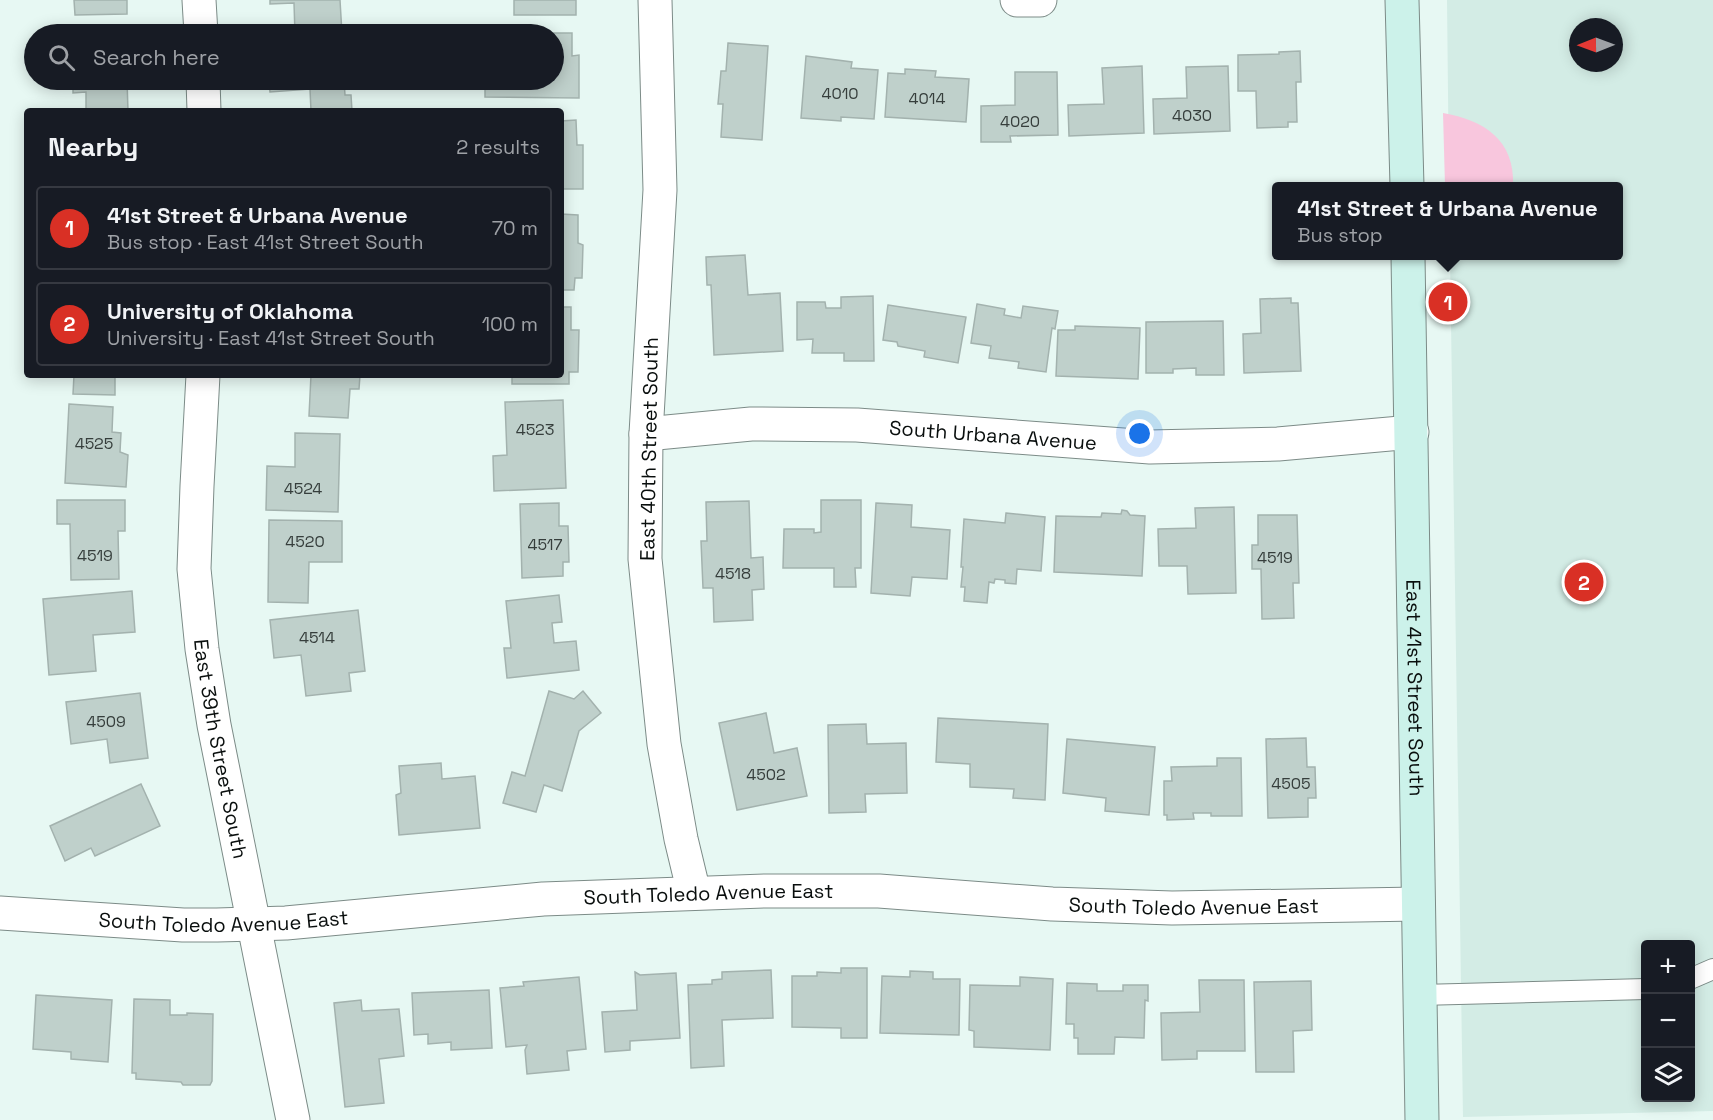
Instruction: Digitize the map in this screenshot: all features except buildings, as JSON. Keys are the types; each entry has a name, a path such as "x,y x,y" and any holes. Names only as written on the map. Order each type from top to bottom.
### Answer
{"main road":[{"path":"1402,0 1407,182"},
{"name":"East 41st Street South","path":"1408,260 1422,1120"}],"street":[{"path":"199,0 200,24"},
{"name":"East 40th Street South","path":"655,0 660,190 646,434 645,559 664,744 681,839 694,893"},
{"path":"1017,0 1041,0"},
{"path":"203,90 204,108"},
{"name":"East 39th Street South","path":"203,378 194,569 202,649 214,725 293,1120"},
{"name":"South Urbana Avenue","path":"646,434 751,424 857,425 1150,447 1278,444 1412,432"},
{"name":"South Toledo Avenue East","path":"0,913 183,925 254,924 381,915 543,899 694,893 879,891 1052,904 1172,908 1418,904"}],"lane":[{"path":"1695,977 1713,969"},
{"path":"1419,995 1641,989"}],"shaded area":[{"path":"1447,0 1713,0 1713,1111 1463,1117 1450,260 1623,260 1623,182 1449,182"},
{"path":"1443,113 1458,116 1484,127 1503,145 1509,156 1513,182 1445,182"}],"place":[{"name":"41st Street & Urbana Avenue","path":"1448,302"},
{"name":"University of Oklahoma","path":"1584,582"}]}
